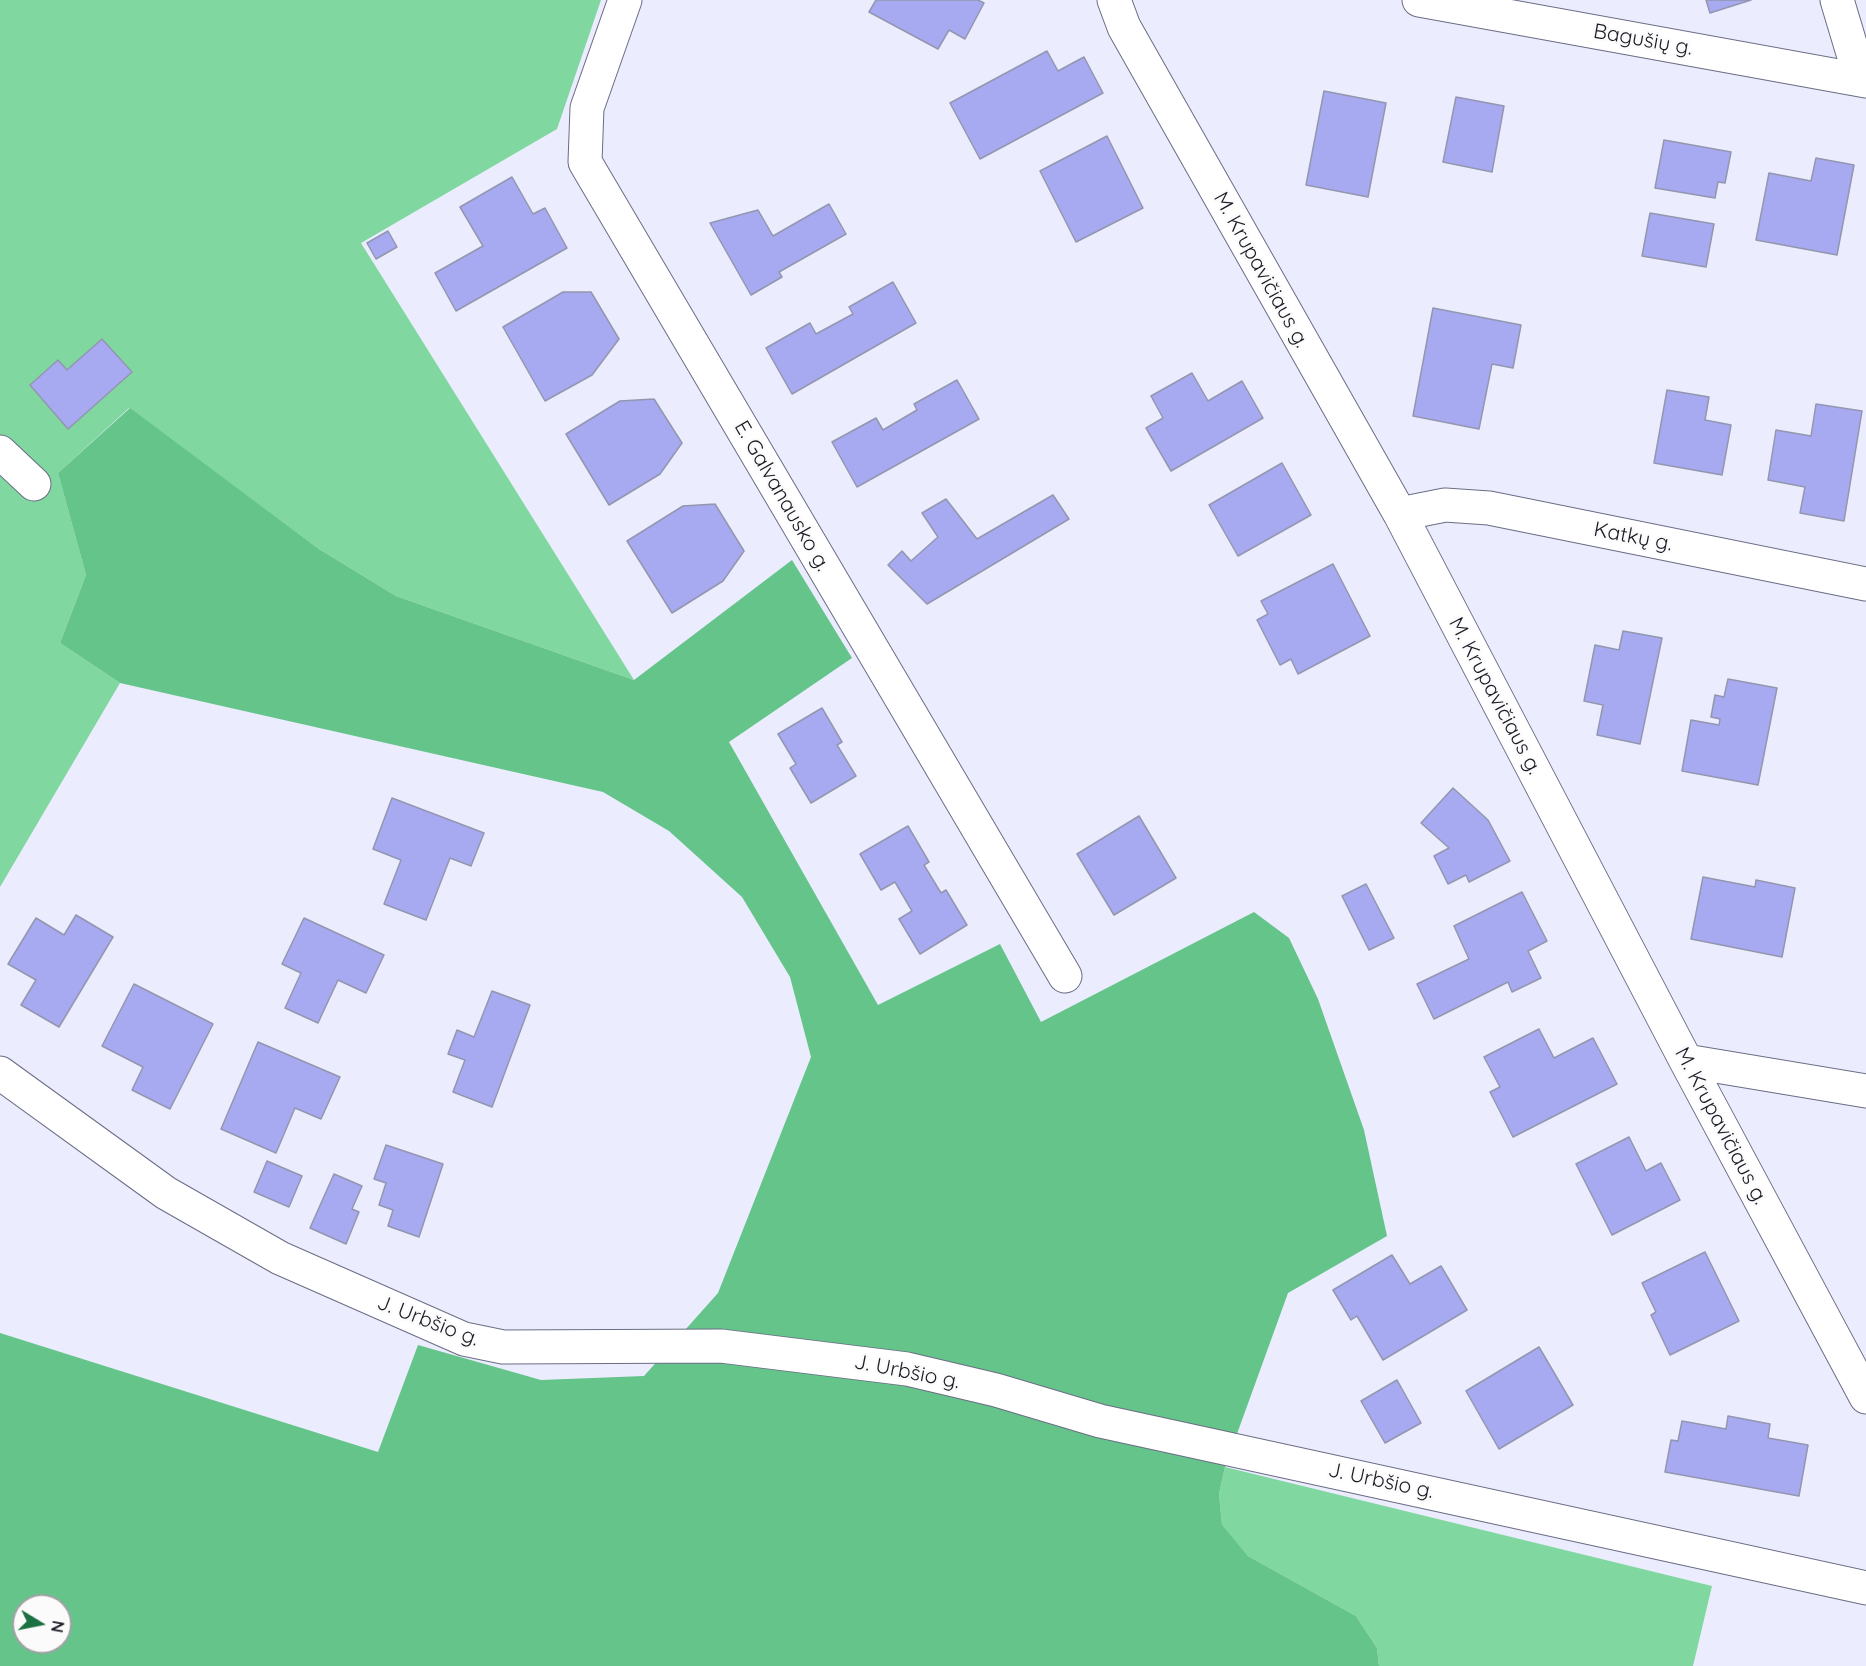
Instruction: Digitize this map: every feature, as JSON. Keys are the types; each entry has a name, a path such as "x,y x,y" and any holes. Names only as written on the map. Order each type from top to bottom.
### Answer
{"street":[{"name":"E. Galvanausko g.","path":"625,0 587,108 585,162 1065,976"},
{"name":"M. Krupavičiaus g.","path":"1114,0 1124,27 1400,514 1686,1061 1866,1397"},
{"name":"Bagušių g.","path":"1419,0 1864,80"},
{"path":"1837,0 1864,80"},
{"path":"0,452 34,484"},
{"name":"Katkų g.","path":"1400,514 1445,505 1489,508 1866,584"},
{"path":"1686,1061 1866,1091"},
{"name":"J. Urbšio g.","path":"0,1073 176,1199 280,1258 464,1339 503,1347 721,1346 907,1369 996,1390 1100,1421 1866,1588"}],"green space":[{"path":"0,0 601,0 557,129 361,243 634,680 396,596 319,549 129,408 58,473 86,575 60,643 120,683 0,887"},
{"path":"130,408 319,549 396,596 634,680 792,560 852,658 729,742 878,1005 1000,944 1041,1022 1254,912 1289,938 1318,999 1364,1130 1387,1236 1288,1293 1225,1467 1219,1494 1222,1525 1248,1556 1356,1616 1377,1648 1379,1666 0,1666 0,1333 378,1452 418,1345 541,1380 644,1376 718,1293 811,1057 790,977 742,897 669,831 603,792 120,683 60,643 86,575 58,473"},
{"path":"1225,1467 1712,1586 1693,1666 1379,1666 1377,1648 1356,1616 1248,1556 1222,1526 1219,1494"}],"building":[{"path":"876,0 978,0 984,3 965,39 949,30 938,49 869,12"},
{"path":"1706,0 1751,0 1710,13"},
{"path":"1047,51 1058,71 1084,57 1103,93 980,159 950,103"},
{"path":"1324,91 1386,103 1368,197 1306,185"},
{"path":"1456,97 1504,106 1492,172 1443,162"},
{"path":"1107,136 1143,208 1076,242 1040,171"},
{"path":"1664,140 1731,152 1725,183 1718,182 1715,198 1655,188"},
{"path":"1816,158 1854,165 1837,255 1756,240 1769,173 1811,181"},
{"path":"512,177 533,214 545,208 567,248 456,311 435,273 483,246 460,207"},
{"path":"829,204 846,234 779,272 782,277 751,295 710,223 758,210 773,236"},
{"path":"1650,213 1714,224 1706,267 1642,256"},
{"path":"388,231 397,247 376,259 367,243"},
{"path":"893,282 916,323 792,394 766,348 810,323 816,334 853,314 849,307"},
{"path":"563,292 591,292 619,339 592,375 545,401 503,327"},
{"path":"1433,308 1521,325 1513,368 1492,364 1479,429 1413,416"},
{"path":"102,339 132,372 68,429 30,385 58,360 67,370"},
{"path":"1192,373 1208,401 1242,381 1263,418 1171,471 1146,428 1163,418 1151,396"},
{"path":"957,380 979,419 857,487 832,442 876,418 883,430 917,410 914,404"},
{"path":"1667,390 1709,397 1705,420 1731,425 1722,475 1654,463"},
{"path":"654,399 682,443 660,474 609,505 566,434 620,401"},
{"path":"1816,404 1862,411 1844,521 1800,513 1805,487 1768,480 1776,430 1811,436"},
{"path":"1282,463 1311,515 1238,556 1209,505"},
{"path":"1053,495 1069,519 927,604 888,565 902,551 911,561 938,537 922,513 946,499 977,539"},
{"path":"715,504 744,551 723,581 672,613 627,541 683,506"},
{"path":"1333,564 1370,636 1298,674 1291,659 1280,665 1257,620 1268,614 1261,601"},
{"path":"1623,631 1662,638 1640,744 1597,735 1603,705 1584,701 1595,645 1619,650"},
{"path":"1728,679 1777,688 1758,785 1682,771 1691,720 1719,725 1720,719 1711,717 1715,695 1724,697"},
{"path":"822,708 842,742 837,745 856,776 811,803 790,768 796,764 778,734"},
{"path":"1453,788 1488,820 1510,861 1469,882 1466,875 1448,884 1434,856 1449,848 1421,823"},
{"path":"392,798 484,833 471,866 450,858 426,920 384,904 401,860 373,849"},
{"path":"1139,816 1176,878 1114,915 1077,854"},
{"path":"908,826 929,862 924,865 941,893 946,890 967,925 920,954 899,919 912,911 895,882 881,890 860,854"},
{"path":"1703,877 1755,887 1756,880 1795,888 1782,957 1691,939"},
{"path":"1366,884 1394,938 1369,950 1342,896"},
{"path":"1522,892 1547,941 1528,951 1541,978 1512,992 1508,982 1434,1019 1417,984 1469,959 1454,926"},
{"path":"76,915 113,937 59,1027 21,1005 36,980 8,964 36,918 64,935"},
{"path":"304,918 384,955 366,993 338,980 318,1023 285,1008 301,973 282,964"},
{"path":"134,984 213,1024 170,1109 132,1090 143,1067 102,1046"},
{"path":"492,991 530,1005 492,1107 453,1092 465,1060 448,1054 457,1030 474,1037"},
{"path":"1539,1029 1554,1058 1593,1038 1617,1084 1513,1137 1490,1092 1500,1087 1484,1057"},
{"path":"258,1042 340,1077 321,1119 295,1108 276,1153 221,1129"},
{"path":"1629,1137 1646,1171 1661,1163 1680,1200 1612,1235 1576,1164"},
{"path":"386,1145 443,1164 419,1237 388,1226 393,1210 379,1205 386,1183 374,1179"},
{"path":"267,1161 302,1176 289,1207 254,1192"},
{"path":"334,1174 362,1186 352,1209 359,1212 346,1244 310,1228"},
{"path":"1705,1252 1739,1321 1670,1355 1651,1315 1656,1312 1642,1283"},
{"path":"1392,1255 1410,1284 1441,1266 1467,1310 1383,1360 1357,1316 1351,1320 1333,1290"},
{"path":"1539,1347 1573,1405 1499,1449 1466,1391"},
{"path":"1397,1380 1421,1423 1385,1443 1361,1401"},
{"path":"1728,1416 1770,1424 1768,1438 1808,1445 1799,1496 1665,1472 1671,1440 1678,1441 1682,1421 1726,1429"}]}
